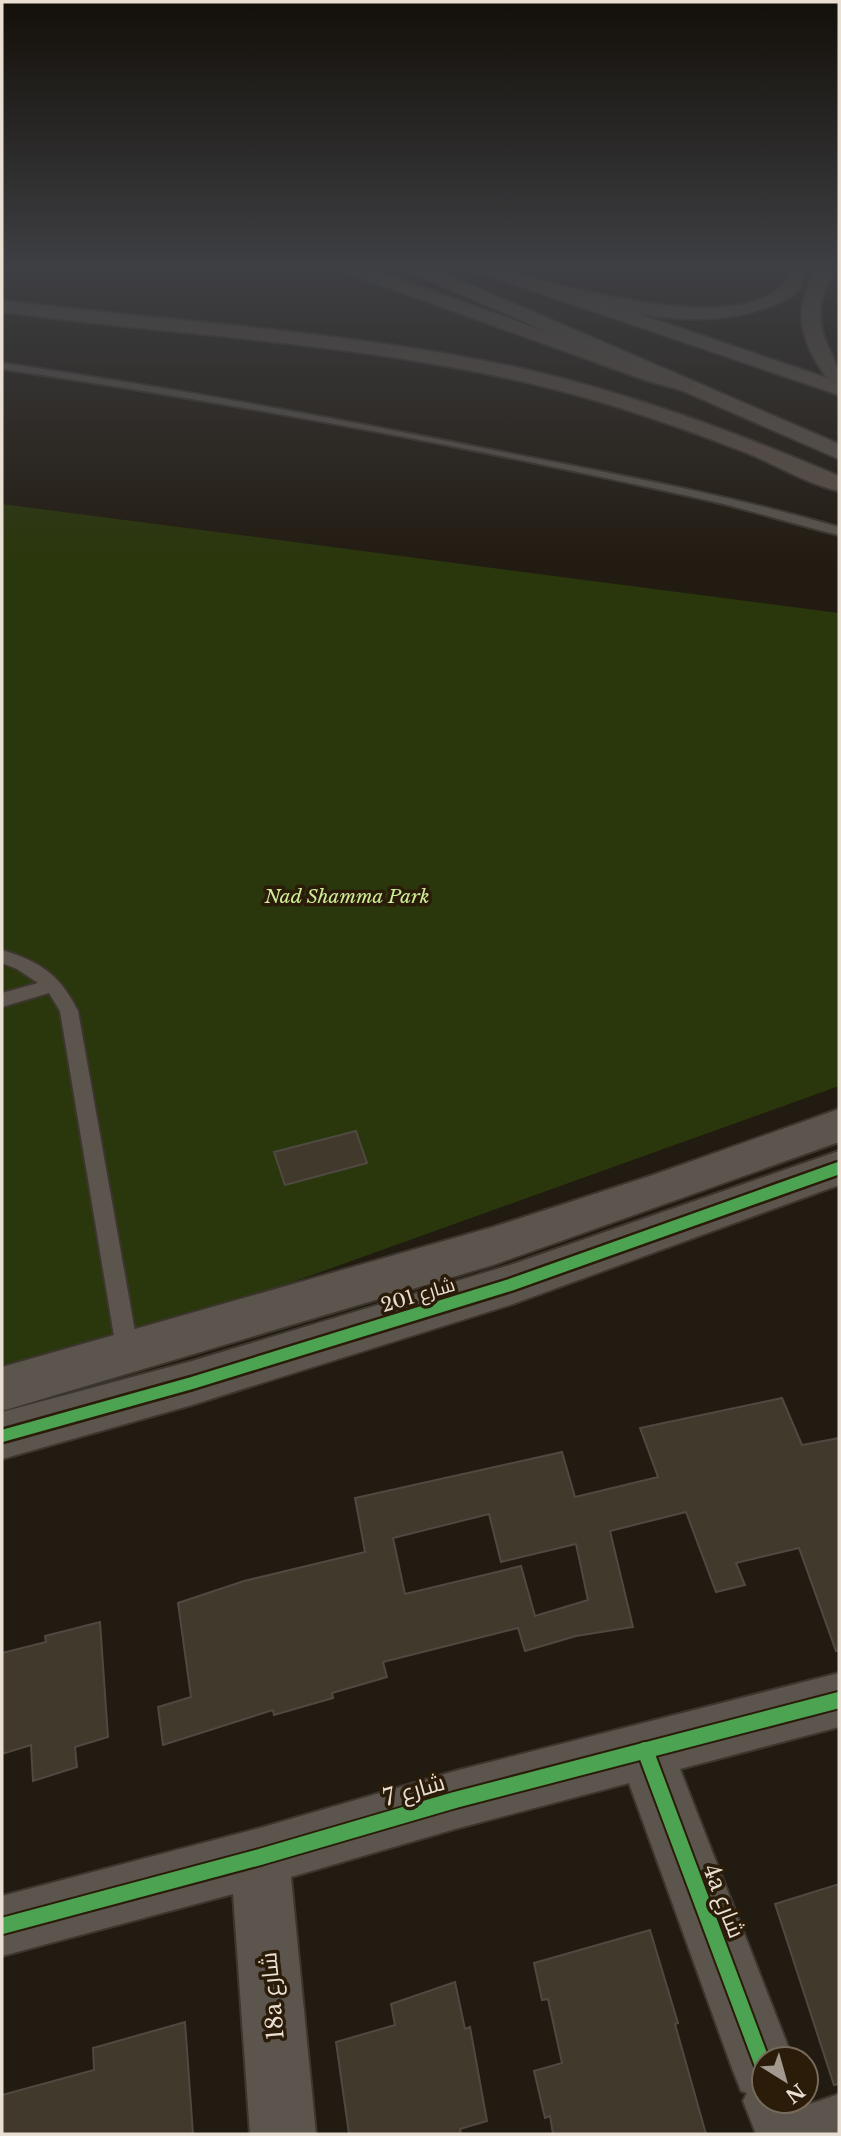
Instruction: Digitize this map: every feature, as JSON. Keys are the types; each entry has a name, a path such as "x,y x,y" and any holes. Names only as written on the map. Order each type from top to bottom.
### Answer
{"highway":[{"path":"478,367 572,388 657,413 744,444 839,484"},
{"path":"626,367 685,385"}],"main road":[{"path":"643,367 839,452"},
{"path":"775,367 839,389"}],"street":[{"name":"شارع 201","path":"2,1389 493,1246 654,1192 839,1125"},
{"name":"شارع 201","path":"2,1436 192,1383 510,1285 839,1168"},
{"name":"شارع 7","path":"2,1926 260,1857 455,1800 839,1700"},
{"name":"4a شارع","path":"645,1750 755,2045"},
{"name":"18a شارع","path":"260,1857 283,2134"},
{"path":"782,2115 789,2134"},
{"path":"816,2134 839,2127"}],"lane":[{"path":"7,367 141,385 386,432 666,488 839,531"},
{"path":"2,957 28,966 54,985 69,1011 128,1354"},
{"path":"2,1000 54,985"}],"green space":[{"name":"Nad Shamma Park","path":"2,504 839,613 839,1086 109,1348 2,1371"}],"building":[{"path":"356,1131 367,1163 285,1185 274,1152"},
{"path":"782,1398 802,1445 839,1438 839,1651 836,1651 799,1548 736,1563 745,1585 716,1592 686,1512 610,1531 633,1627 576,1636 525,1651 518,1628 383,1662 387,1677 332,1693 333,1698 274,1715 273,1710 163,1745 158,1707 191,1697 178,1603 244,1581 365,1552 355,1498 562,1452 575,1497 658,1477 640,1428","holes":["489,1514 501,1562 576,1544 588,1600 535,1616 521,1566 405,1594 393,1538"]},
{"path":"100,1622 108,1737 75,1747 77,1767 33,1781 31,1745 2,1754 2,1653 46,1642 45,1636"},
{"path":"839,1884 839,2084 834,2085 775,1904"},
{"path":"650,1930 678,2023 675,2024 706,2134 553,2134 550,2116 545,2118 534,2071 562,2063 548,1999 542,2000 534,1963"},
{"path":"455,1982 465,2029 470,2027 487,2121 460,2129 461,2134 349,2134 336,2042 395,2025 391,2004"},
{"path":"185,2022 193,2134 2,2134 2,2095 94,2070 93,2048"}],"cycle path":[{"path":"2,1436 192,1383 510,1285 839,1168"},
{"path":"2,1926 260,1857 455,1800 839,1700"},
{"path":"645,1750 755,2045"}]}
